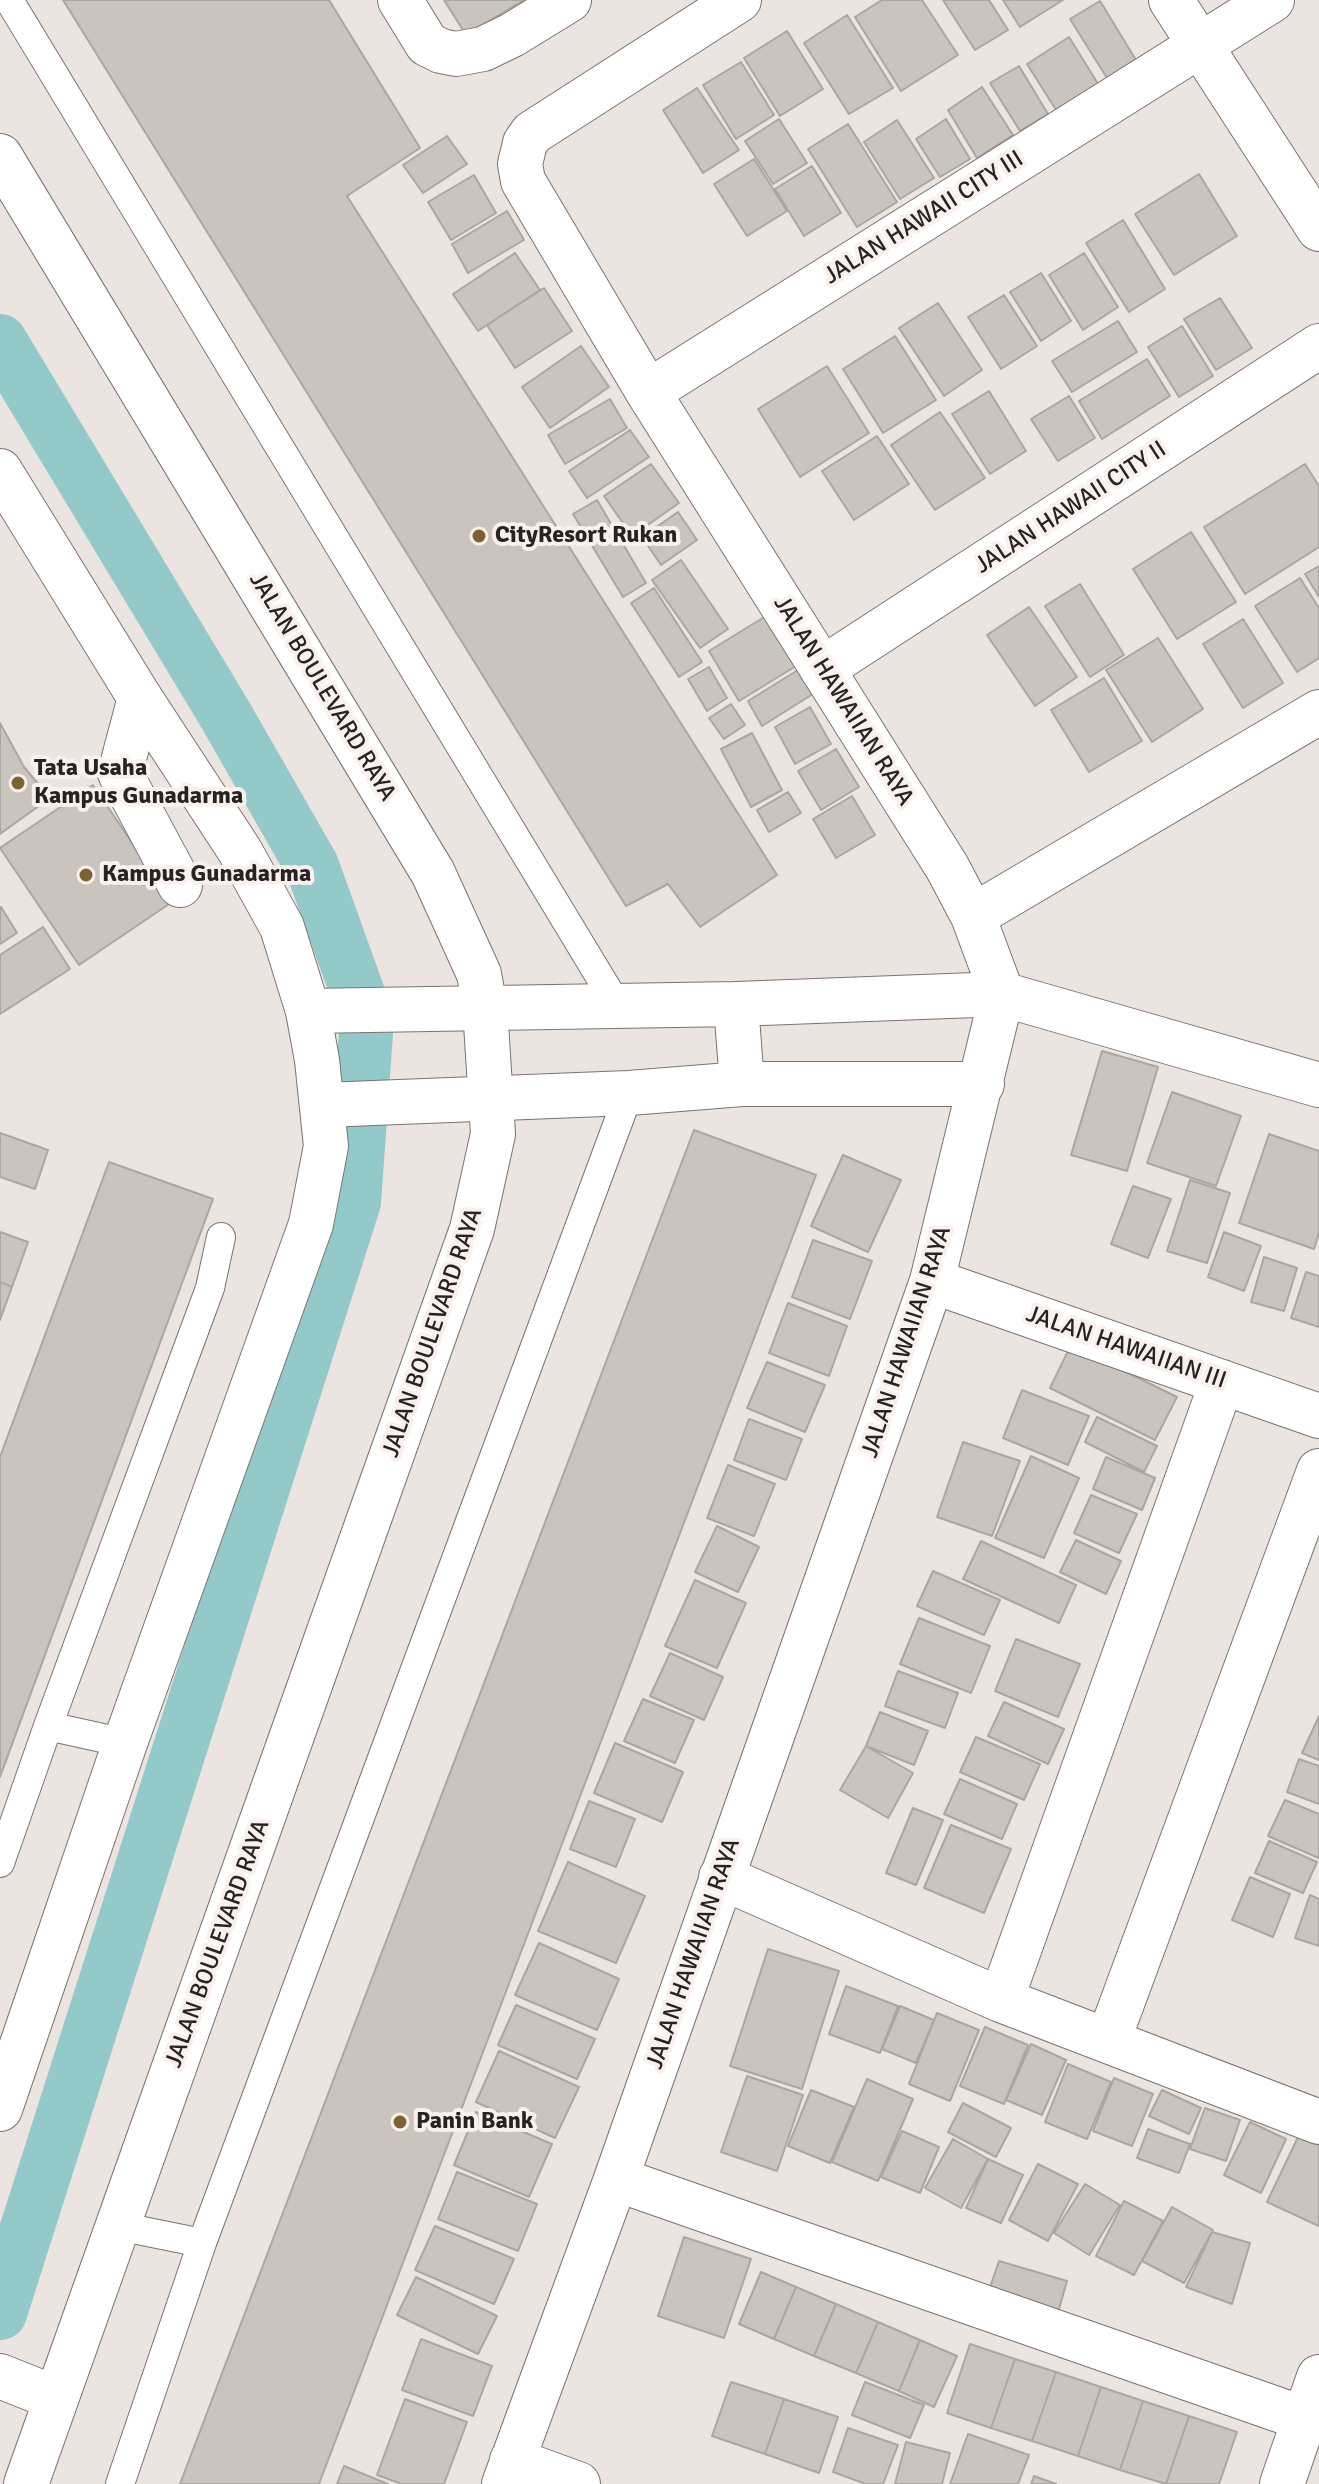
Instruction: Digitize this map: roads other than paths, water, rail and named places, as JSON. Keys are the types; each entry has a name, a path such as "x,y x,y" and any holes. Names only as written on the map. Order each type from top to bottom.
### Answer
{"street":[{"path":"400,0 427,44 456,54 483,49 569,0"},
{"name":"JALAN HAWAIIAN RAYA","path":"508,2472 616,2179 932,1281 1002,994 973,916 947,867 648,392 523,181 520,164 525,143 532,133 739,0"},
{"path":"1171,0 1319,229"},
{"name":"JALAN HAWAII CITY III","path":"648,392 1272,0"},
{"name":"JALAN BOULEVARD RAYA","path":"0,156 433,873 479,974 467,1008 476,1098 493,1134 472,1229 118,2226 49,2395 26,2484"},
{"name":"JALAN HAWAII CITY II","path":"822,669 1319,346"},
{"path":"0,471 140,698 240,851 327,1010 340,1104 326,1146 311,1224 125,1743 0,2109"},
{"path":"140,698 120,773 180,885"},
{"path":"973,916 1319,712"},
{"path":"327,1010 736,1004 1002,994 1319,1085"},
{"path":"736,1004 742,1084"},
{"path":"340,1104 629,1093 742,1084 982,1084"},
{"name":"JALAN HAWAIIAN III","path":"932,1281 1319,1416"},
{"path":"1001,2000 1222,1382"},
{"path":"1108,2041 1319,1471"},
{"path":"721,1877 1001,2000 1319,2122"},
{"path":"616,2179 1305,2419"},
{"path":"0,2376 49,2395"},
{"path":"1282,2484 1319,2377"},
{"path":"508,2472 578,2484"}],"lane":[{"path":"9,0 617,1005"},
{"path":"120,2484 202,2243 629,1093"},
{"path":"0,1863 210,1288 221,1237"},
{"path":"48,1726 125,1743"},
{"path":"118,2226 202,2243"}],"waterway":[{"path":"0,341 226,716 312,866 367,1019 354,1202 0,2313"}],"place":[{"name":"CityResort Rukan","path":"479,536"},
{"name":"Tata Usaha Kampus Gunadarma","path":"18,783"},
{"name":"Kampus Gunadarma","path":"86,875"},
{"name":"Panin Bank","path":"400,2122"}]}
